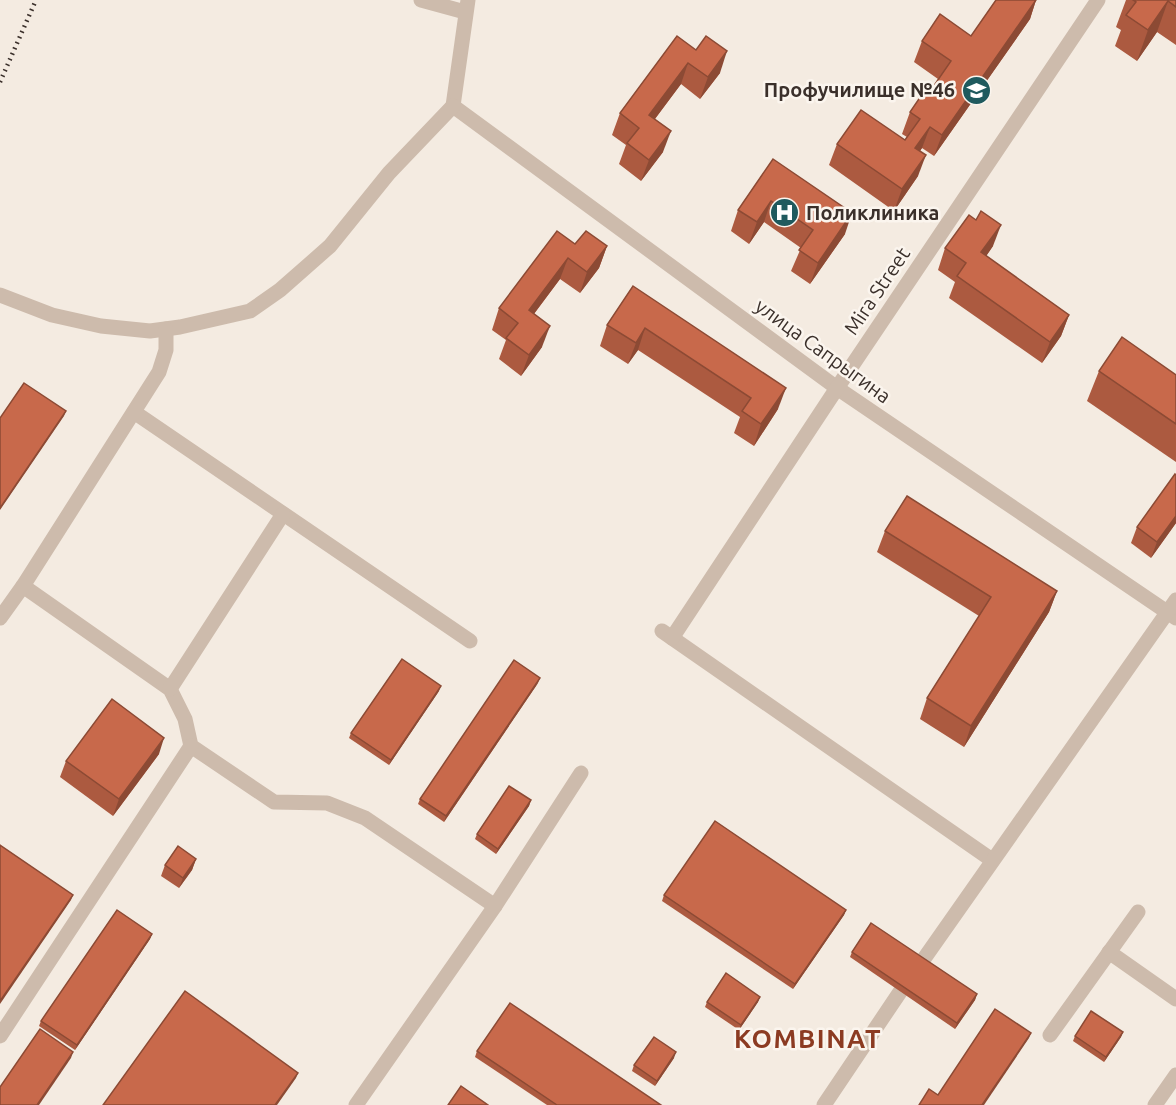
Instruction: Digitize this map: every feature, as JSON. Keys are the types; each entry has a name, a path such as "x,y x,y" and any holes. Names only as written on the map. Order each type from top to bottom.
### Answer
{"street":[{"path":"0,294 52,315 100,326 150,331 250,310 280,290 330,246 389,173 453,106 466,6 421,0"},
{"name":"Mira Street","path":"992,860 667,634 837,388 1098,0"},
{"name":"улица Сапрыгина","path":"453,106 837,388 1173,610"},
{"path":"0,618 23,586 159,372 166,350 166,329"},
{"path":"134,412 470,641"},
{"path":"170,688 283,514"},
{"path":"23,586 170,688 185,719 191,746 274,802 327,803 365,818 495,906"},
{"path":"921,963 992,860 1173,610"},
{"path":"0,1036 191,746"},
{"path":"356,1105 495,906 581,773"},
{"path":"1050,1035 1138,912"},
{"path":"1109,952 1176,999"},
{"path":"825,1105 900,992"},
{"path":"1155,1105 1176,1075"}],"building":[{"path":"996,0 1036,0 942,135 930,127 915,148 926,155 902,189 837,144 861,110 905,140 920,119 910,112 925,90 929,93 951,61 922,41 940,14 971,36"},
{"path":"1133,0 1176,0 1176,7 1168,1 1148,30 1126,15 1136,2"},
{"path":"677,36 696,50 706,36 727,51 708,77 688,63 649,115 671,131 649,160 627,143 639,128 620,113"},
{"path":"773,159 852,213 818,263 799,250 813,230 771,201 757,222 738,210"},
{"path":"981,211 1001,225 981,252 1069,315 1050,342 957,276 966,263 945,248 969,215 976,220"},
{"path":"557,231 575,244 586,231 607,246 587,272 568,258 529,310 550,326 529,355 506,338 518,323 499,308"},
{"path":"633,286 786,388 761,424 742,411 751,398 645,328 636,343 607,325"},
{"path":"1122,337 1176,375 1176,424 1099,371"},
{"path":"24,383 66,411 0,508 0,418"},
{"path":"1175,474 1176,516 1157,542 1137,527"},
{"path":"907,496 1057,591 971,726 927,698 991,597 885,531"},
{"path":"402,659 441,686 391,760 351,733"},
{"path":"514,660 540,678 446,816 420,799"},
{"path":"112,699 164,738 119,799 66,761"},
{"path":"509,786 531,800 498,849 477,834"},
{"path":"715,821 846,910 795,984 664,895"},
{"path":"0,845 73,895 0,1001"},
{"path":"178,846 196,859 183,878 165,865"},
{"path":"117,910 152,934 77,1045 41,1021"},
{"path":"871,923 977,994 957,1023 852,952"},
{"path":"726,973 760,997 741,1025 707,1002"},
{"path":"185,991 298,1073 275,1105 103,1105"},
{"path":"510,1003 661,1105 557,1105 477,1051"},
{"path":"995,1009 1031,1033 982,1105 919,1105 929,1089 938,1095"},
{"path":"1091,1011 1123,1032 1106,1057 1075,1036"},
{"path":"40,1029 73,1052 37,1105 0,1105 0,1087"},
{"path":"654,1037 676,1052 657,1081 634,1065"},
{"path":"461,1086 488,1105 448,1105"}],"railway":[{"path":"0,82 36,0"}],"place":[{"name":"Профучилище №46","path":"976,90"},
{"name":"Поликлиника","path":"785,213"}],"district":[{"name":"KOMBINAT","path":"808,1039"}]}
